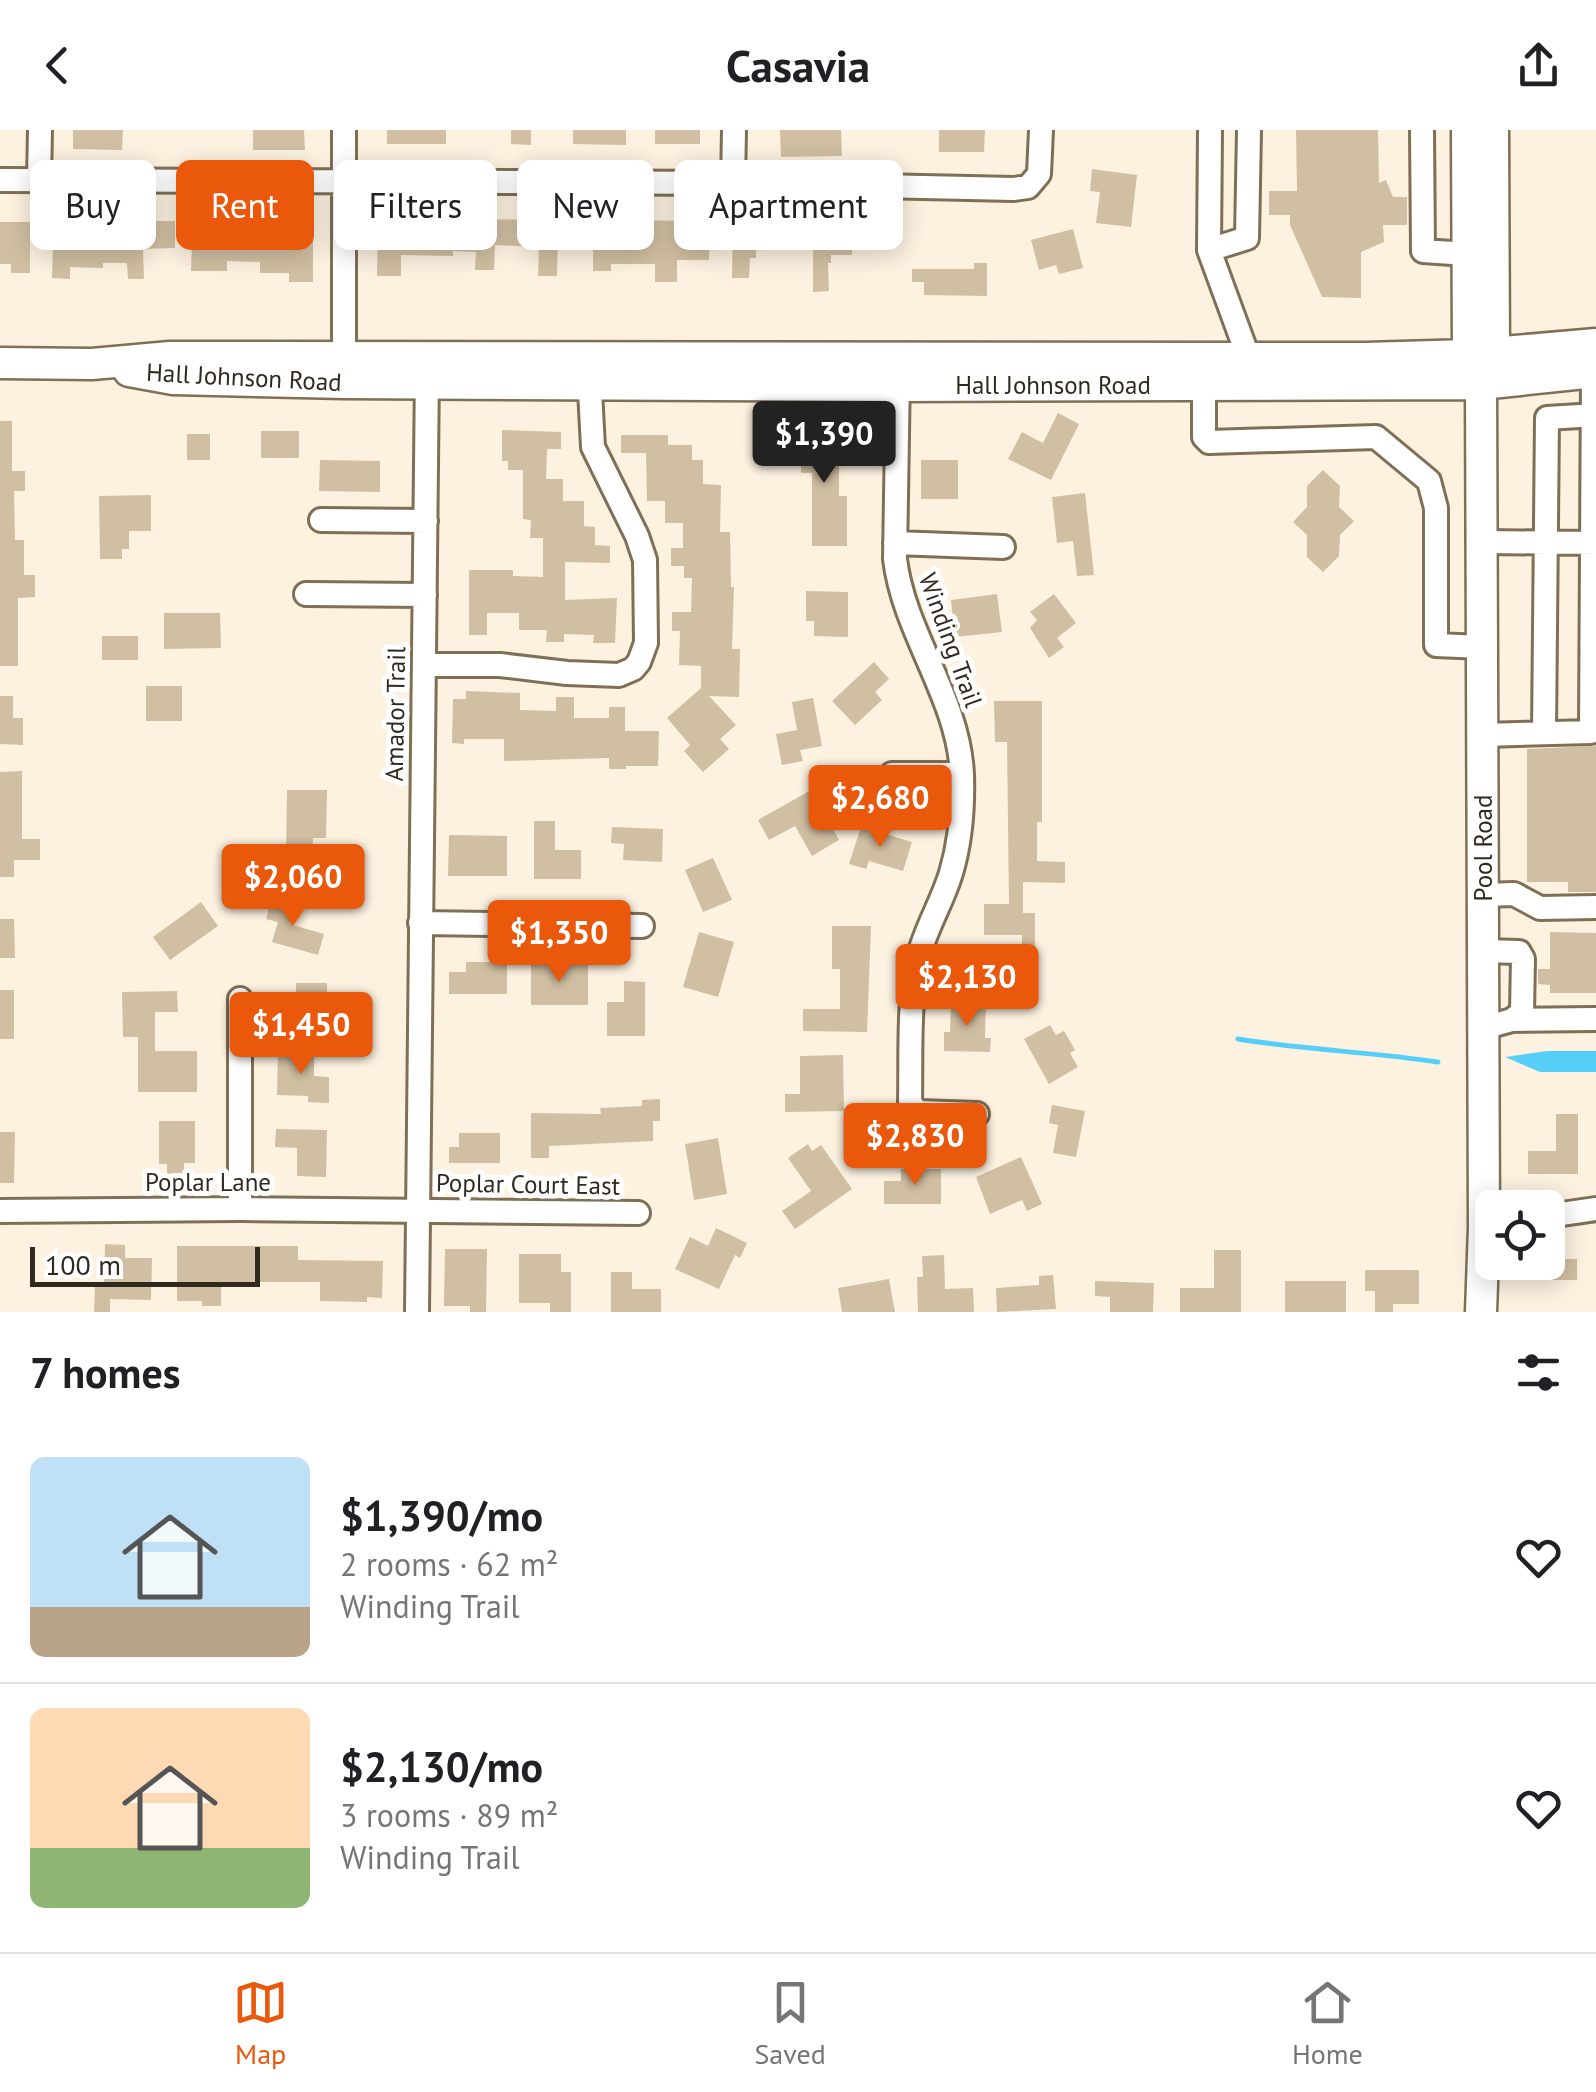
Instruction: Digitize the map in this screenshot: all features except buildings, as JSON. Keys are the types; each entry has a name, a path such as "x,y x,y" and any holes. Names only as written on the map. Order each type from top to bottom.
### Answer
{"main road":[{"name":"Pool Road","path":"1467,130 1467,254 1481,354"},
{"name":"Pool Road","path":"1490,1190 1498,1024 1483,951 1481,354 1493,130"},
{"name":"Hall Johnson Road","path":"898,373 1204,385 1249,372 1481,354 1595,363"},
{"name":"Hall Johnson Road","path":"0,363 92,364 173,379 344,370 1249,372 1482,384 1595,363"},
{"name":"Pool Road","path":"1481,1312 1484,1280"}],"street":[{"path":"39,160 40,130"},
{"path":"344,130 344,160"},
{"path":"733,160 734,130"},
{"path":"903,186 1028,187 1039,174 1041,130"},
{"path":"1210,130 1209,250 1249,372"},
{"path":"1209,250 1247,238 1249,130"},
{"path":"1422,130 1423,251 1467,254"},
{"path":"0,180 30,181"},
{"path":"156,181 334,181"},
{"path":"497,182 674,183"},
{"path":"344,250 344,370"},
{"path":"1482,734 1594,732 1595,363"},
{"name":"Amador Trail","path":"417,1312 427,370"},
{"path":"424,664 500,665 619,675 639,662 646,643 645,560 593,447 590,371"},
{"name":"Winding Trail","path":"898,373 898,585 947,706 957,737 962,774 960,823 951,874 917,964 910,1103 913,1110 976,1114"},
{"path":"1204,385 1204,437 1209,442 1376,438 1429,481 1436,508 1436,645 1482,647"},
{"path":"1544,733 1547,418 1594,415"},
{"path":"320,520 426,521"},
{"path":"1482,542 1594,543"},
{"path":"895,543 1004,548"},
{"path":"306,594 425,596"},
{"path":"892,774 962,774"},
{"path":"1483,895 1514,894 1540,908 1596,907"},
{"path":"420,922 642,926"},
{"path":"240,999 240,1209"},
{"path":"1498,1024 1596,1019"},
{"path":"1565,1213 1596,1208"},
{"name":"Poplar Lane","path":"0,1212 417,1210"},
{"name":"Poplar Court East","path":"417,1210 638,1213"}],"water":[{"path":"1547,1051 1596,1051 1596,1072 1540,1072 1505,1057"}],"waterway":[{"path":"1238,1039 1438,1062"}]}
